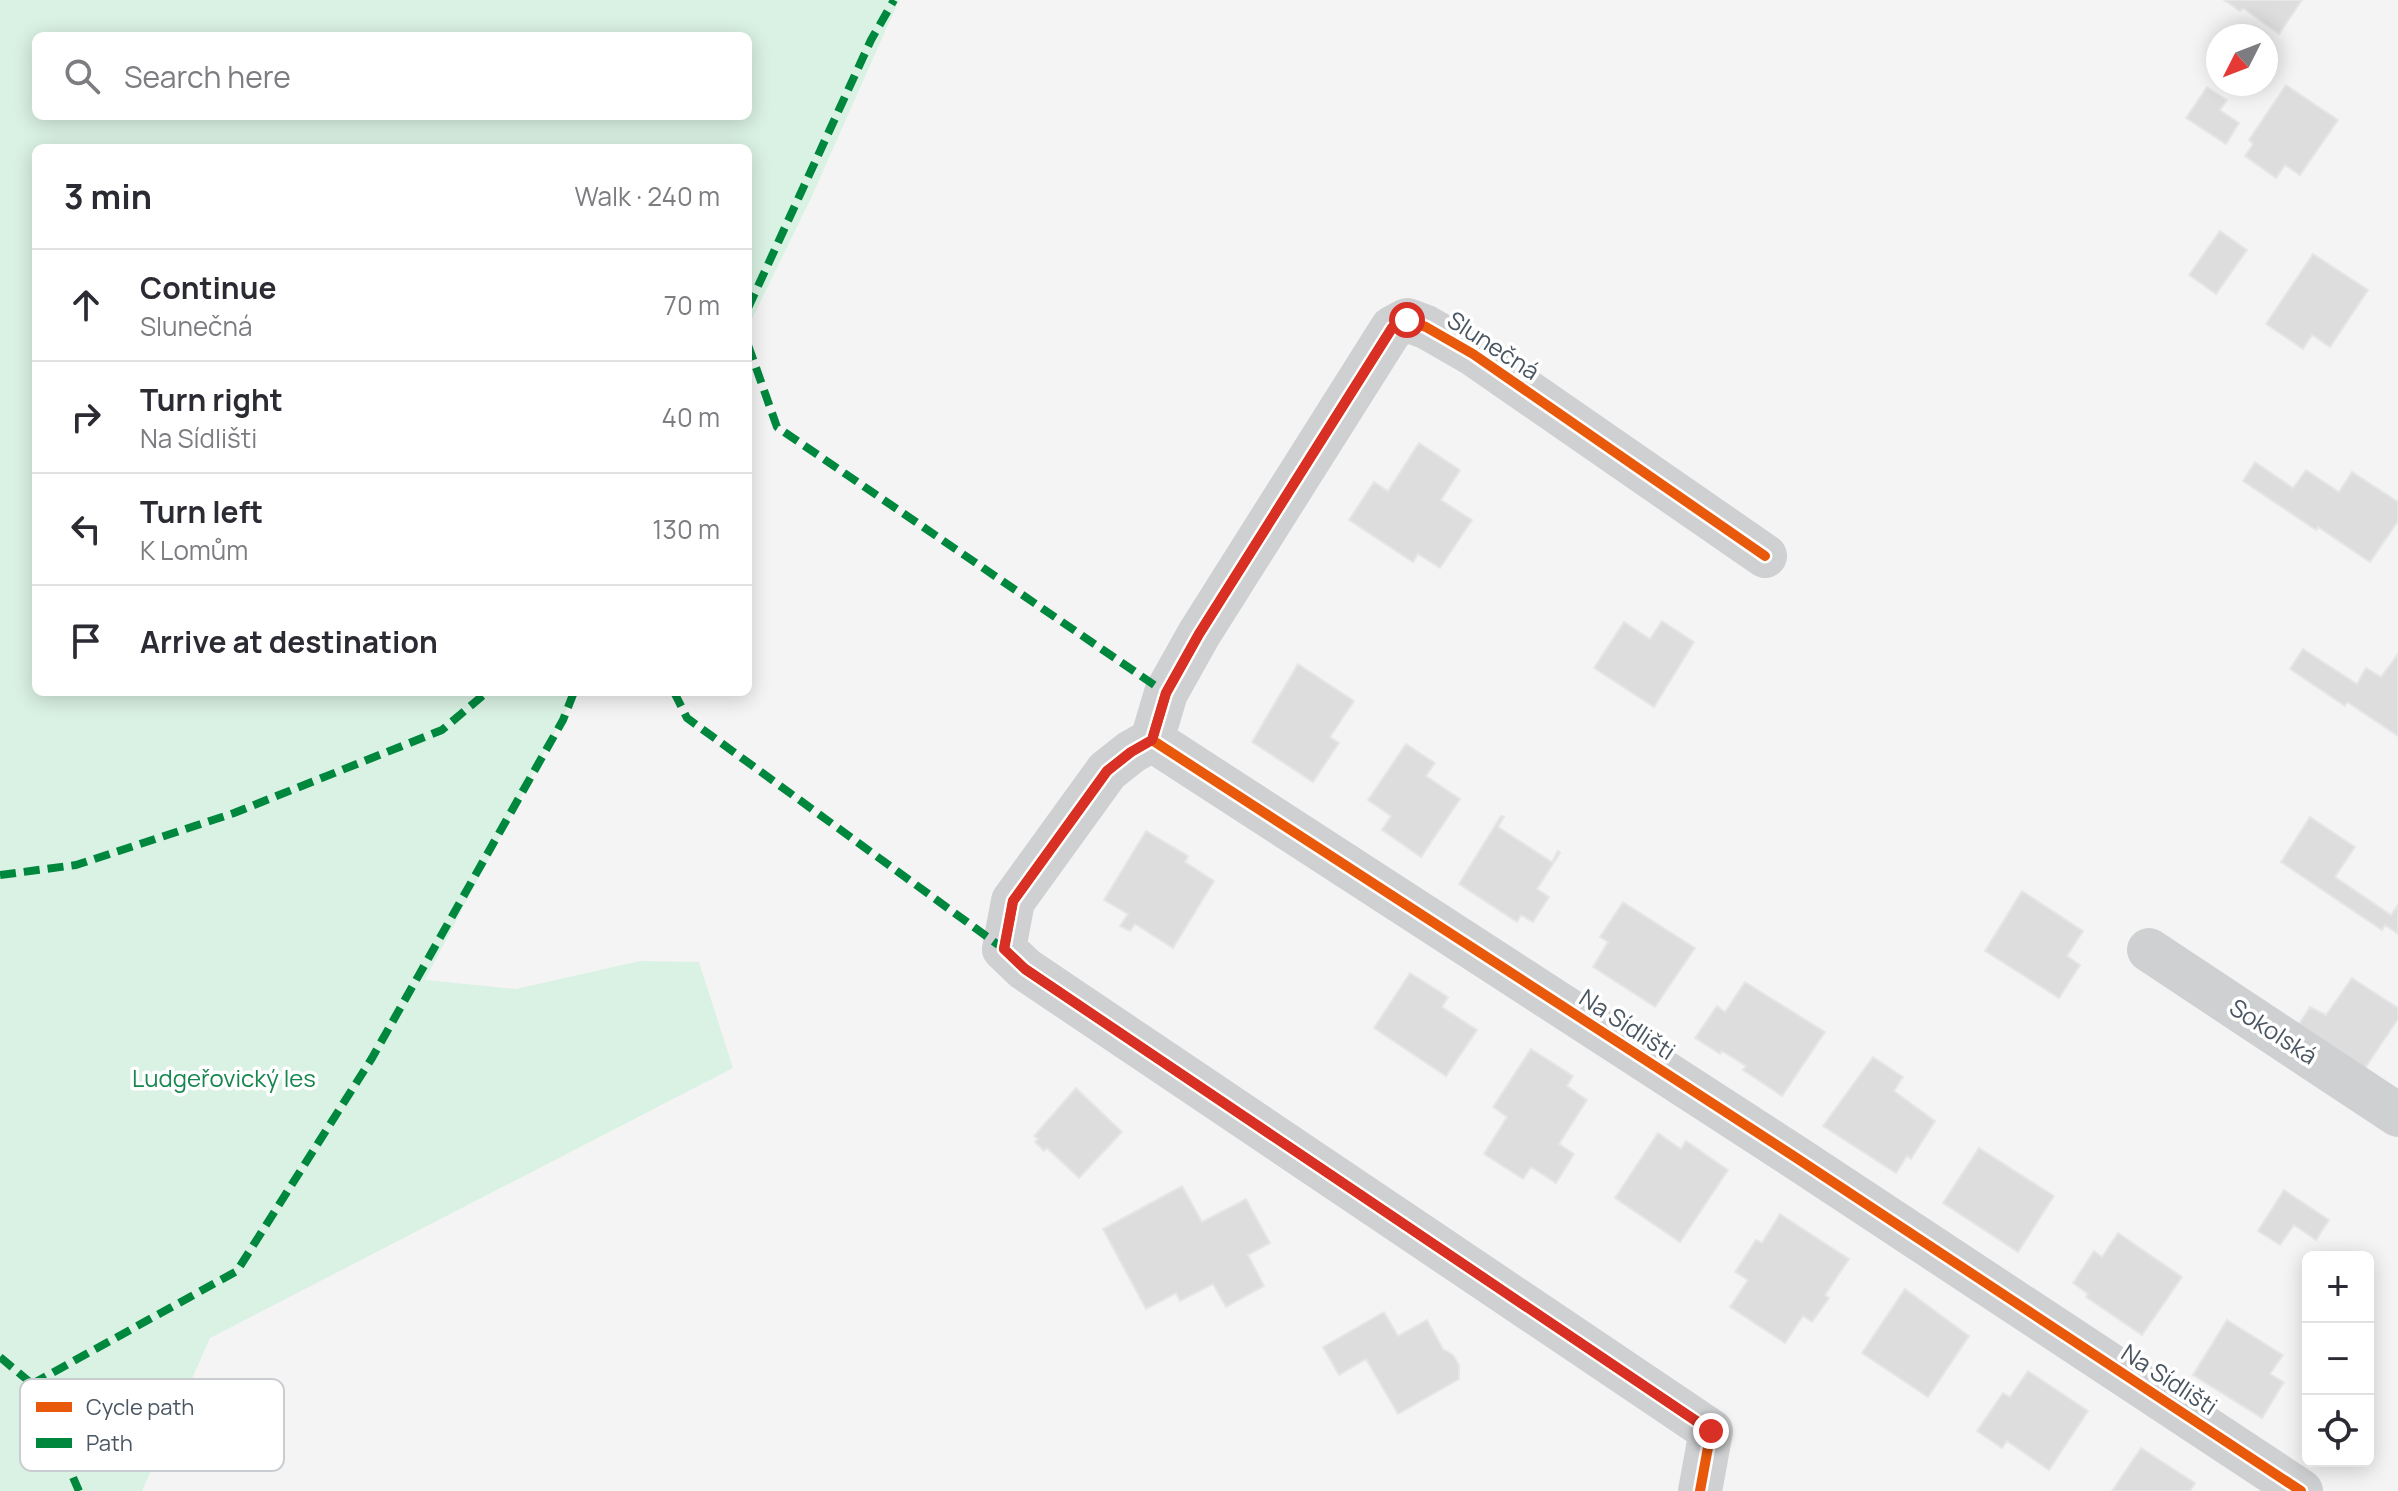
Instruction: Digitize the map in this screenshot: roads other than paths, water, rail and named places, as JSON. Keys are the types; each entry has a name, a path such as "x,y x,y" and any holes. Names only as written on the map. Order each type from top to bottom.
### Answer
{"street":[{"name":"Slunečná","path":"1152,740 1166,693 1199,634 1392,328 1407,320 1426,327 1473,354 1765,556"},
{"path":"1152,740 1107,771 1013,901 1004,949 1025,969 1711,1431 1700,1491"},
{"name":"Na Sídlišti","path":"1152,740 1795,1157 2301,1491"},
{"name":"Sokolská","path":"2149,950 2398,1115"}],"park label":[{"name":"Ludgeřovický les","path":"224,1079"}]}
